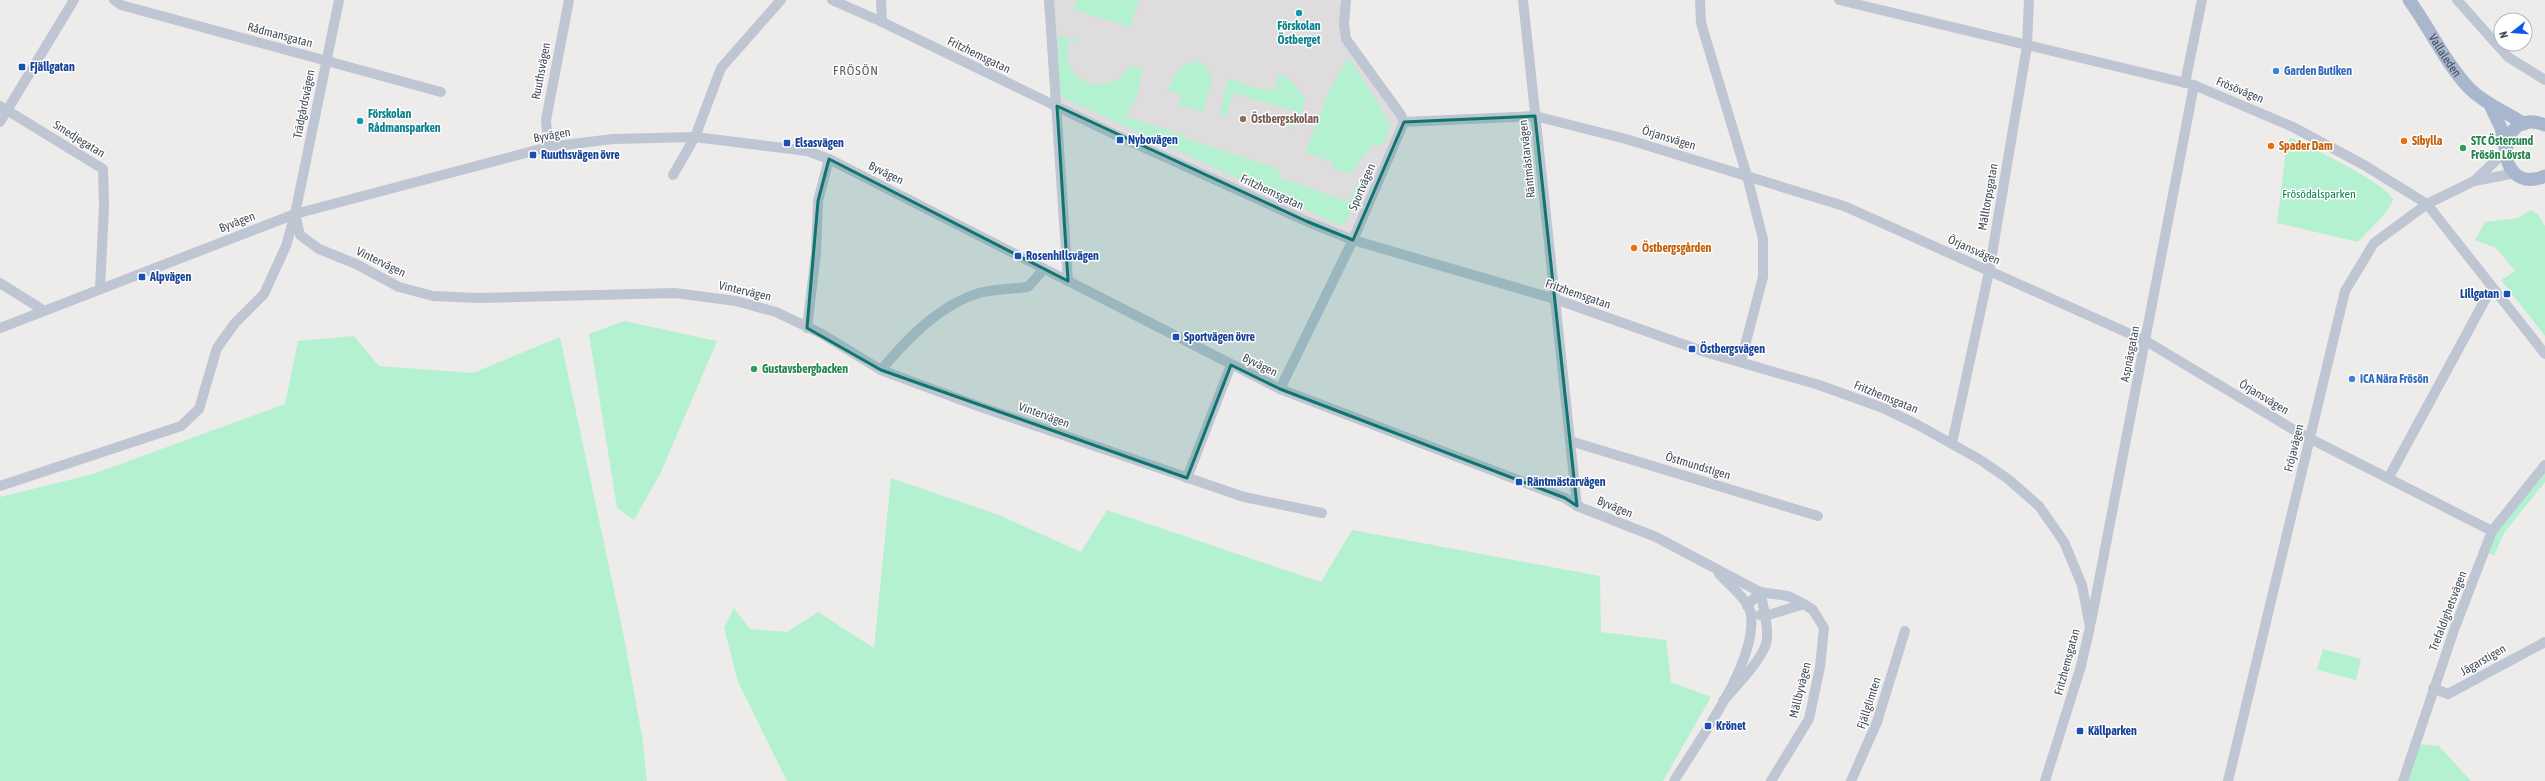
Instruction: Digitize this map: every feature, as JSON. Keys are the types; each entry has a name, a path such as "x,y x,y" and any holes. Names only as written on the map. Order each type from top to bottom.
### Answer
{"main road":[{"name":"Vallaleden","path":"2408,0 2452,66 2470,89 2490,105 2524,124"},
{"name":"Vallaleden","path":"2490,105 2501,128 2508,165 2516,173"},
{"path":"2505,150 2511,133 2524,124 2544,124"},
{"path":"2516,173 2531,180 2544,177"}],"street":[{"path":"0,122 4,108 74,0"},
{"name":"Rådmansgatan","path":"114,0 121,5 441,92"},
{"name":"Trädgårdsvägen","path":"295,214 339,0"},
{"name":"Ruuthsvägen","path":"548,147 546,120 569,0"},
{"path":"673,175 695,137 721,68 781,0"},
{"name":"Fritzhemsgatan","path":"832,0 882,22 1057,106 1299,218 1353,240 1555,299 1705,352 1741,361 1819,385 1883,408 1952,443 2008,479 2039,506 2064,542 2082,585 2090,627 2081,666 2046,781"},
{"path":"881,0 882,22"},
{"path":"1049,0 1068,281"},
{"path":"1346,0 1344,24 1346,39 1402,115 1404,122"},
{"name":"Räntmästarvägen","path":"1523,0 1577,506"},
{"path":"1700,0 1701,23 1747,176 1763,239 1765,258 1763,277 1741,361"},
{"name":"Frösövägen","path":"1839,0 1853,2 2027,46 2189,84 2310,136 2364,165 2427,204 2545,354"},
{"name":"Mälltorpsgatan","path":"1952,443 1989,272 2027,46 2029,0"},
{"name":"Aspnäsgatan","path":"2090,627 2146,341 2174,181 2202,0"},
{"path":"2457,0 2508,56 2545,80"},
{"name":"Smedjegatan","path":"4,108 103,169 104,206 100,289"},
{"name":"Örjansvägen","path":"1404,122 1535,116 1626,139 1844,206 2146,341 2310,438 2389,477 2492,531"},
{"name":"Sportvägen","path":"1280,389 1353,240 1404,122"},
{"name":"Byvägen","path":"0,328 43,310 295,214 548,147 613,139 695,137 807,151 829,159 1280,389 1565,498 1577,506 1656,537 1760,592"},
{"name":"Fröjavägen","path":"2474,181 2505,150"},
{"path":"807,328 816,253 818,201 829,159"},
{"name":"Fröjavägen","path":"2228,781 2345,291 2374,243 2427,204 2474,181 2516,173"},
{"path":"0,486 181,426 193,417 199,409 217,348 235,323 264,294 286,246 295,214"},
{"name":"Vintervägen","path":"295,214 300,235 318,249 356,264 399,287 433,296 478,298 675,293 736,301 776,312 822,334 881,370 1040,428 1244,497 1322,513"},
{"path":"881,370 907,340 964,298 981,293 1028,287 1044,269"},
{"path":"0,282 43,310"},
{"path":"2389,477 2492,287"},
{"path":"1187,478 1231,365"},
{"name":"Östmundstigen","path":"1570,441 1818,516"},
{"name":"Trefaldighetsvägen","path":"2403,781 2433,688 2492,531 2545,465"},
{"name":"Byvägen","path":"1714,569 1749,610"},
{"path":"1674,781 1723,701 1749,650 1749,610 1760,592"},
{"path":"1723,701 1754,664 1766,644 1765,616 1760,592"},
{"name":"Mällbyvägen","path":"1760,592 1788,596 1804,604 1813,610 1824,628 1820,667 1809,719 1771,781"},
{"path":"1749,610 1765,616 1804,604"},
{"name":"Fjällglimten","path":"1851,781 1877,722 1905,631"},
{"name":"Jägarstigen","path":"2433,688 2448,694 2545,642"}],"highlighted area":[{"path":"1057,106 1306,221 1353,240 1404,122 1535,116 1577,506 1565,498 1280,389 1231,365 1187,478 881,370 807,328 818,201 829,159 1068,281"}],"shaded area":[{"name":"Östbergsskolan","path":"1049,0 1337,0 1346,3 1346,39 1401,115 1353,240 1057,106"}],"green space":[{"path":"1077,0 1139,0 1130,27 1074,10"},
{"path":"1058,35 1079,41 1078,44 1069,41 1067,55 1070,67 1077,76 1087,82 1098,84 1110,83 1121,76 1130,65 1143,70 1135,102 1132,101 1127,117 1185,135 1184,138 1280,169 1278,177 1349,202 1356,183 1362,186 1346,222 1342,225 1337,224 1062,97 1059,87"},
{"path":"1349,57 1391,125 1383,145 1374,143 1350,174 1331,167 1332,162 1305,152 1332,85"},
{"path":"1192,61 1203,63 1213,77 1203,112 1179,105 1181,94 1167,91 1179,69"},
{"path":"1279,73 1291,81 1305,98 1301,116 1290,130 1288,130 1294,111 1233,93 1226,117 1219,115 1228,78 1256,88 1275,90"},
{"name":"Frösödalsparken","path":"2292,138 2331,157 2376,183 2393,199 2389,208 2358,242 2277,223 2286,150 2289,139"},
{"path":"2531,210 2537,213 2545,226 2545,336 2501,280 2515,271 2496,248 2475,240 2485,222 2518,218"},
{"path":"624,321 717,341 660,474 634,520 617,508 589,334"},
{"path":"354,336 379,366 473,373 560,337 624,637 642,736 647,781 0,781 0,497 93,474 285,404 298,341"},
{"path":"2545,465 2545,482 2504,533 2494,556 2485,551 2492,531"},
{"path":"891,478 999,515 1081,552 1107,510 1321,582 1352,530 1600,576 1601,632 1666,640 1671,682 1711,697 1663,781 787,781 738,682 724,628 734,608 750,629 787,632 818,612 874,648"},
{"path":"2323,649 2361,659 2356,680 2317,670"},
{"path":"2419,744 2439,746 2471,781 2406,781"}],"place":[{"name":"Förskolan Östberget","path":"1299,13"},
{"name":"Fjällgatan","path":"22,67"},
{"name":"Garden Butiken","path":"2276,71"},
{"name":"Östbergsskolan","path":"1243,119"},
{"name":"Förskolan Rådmansparken","path":"360,121"},
{"name":"Nybovägen","path":"1120,140"},
{"name":"Sibylla","path":"2404,141"},
{"name":"Elsasvägen","path":"787,143"},
{"name":"Spader Dam","path":"2271,146"},
{"name":"STC Östersund Frösön Lövsta","path":"2463,148"},
{"name":"Ruuthsvägen övre","path":"533,155"},
{"name":"Östbergsgården","path":"1634,248"},
{"name":"Rosenhillsvägen","path":"1018,256"},
{"name":"Alpvägen","path":"142,277"},
{"name":"Lillgatan","path":"2507,294"},
{"name":"Sportvägen övre","path":"1176,337"},
{"name":"Östbergsvägen","path":"1692,349"},
{"name":"Gustavsbergbacken","path":"754,369"},
{"name":"ICA Nära Frösön","path":"2352,379"},
{"name":"Räntmästarvägen","path":"1519,482"},
{"name":"Krönet","path":"1708,726"},
{"name":"Källparken","path":"2080,731"}],"district":[{"name":"FRÖSÖN","path":"856,70"}]}
